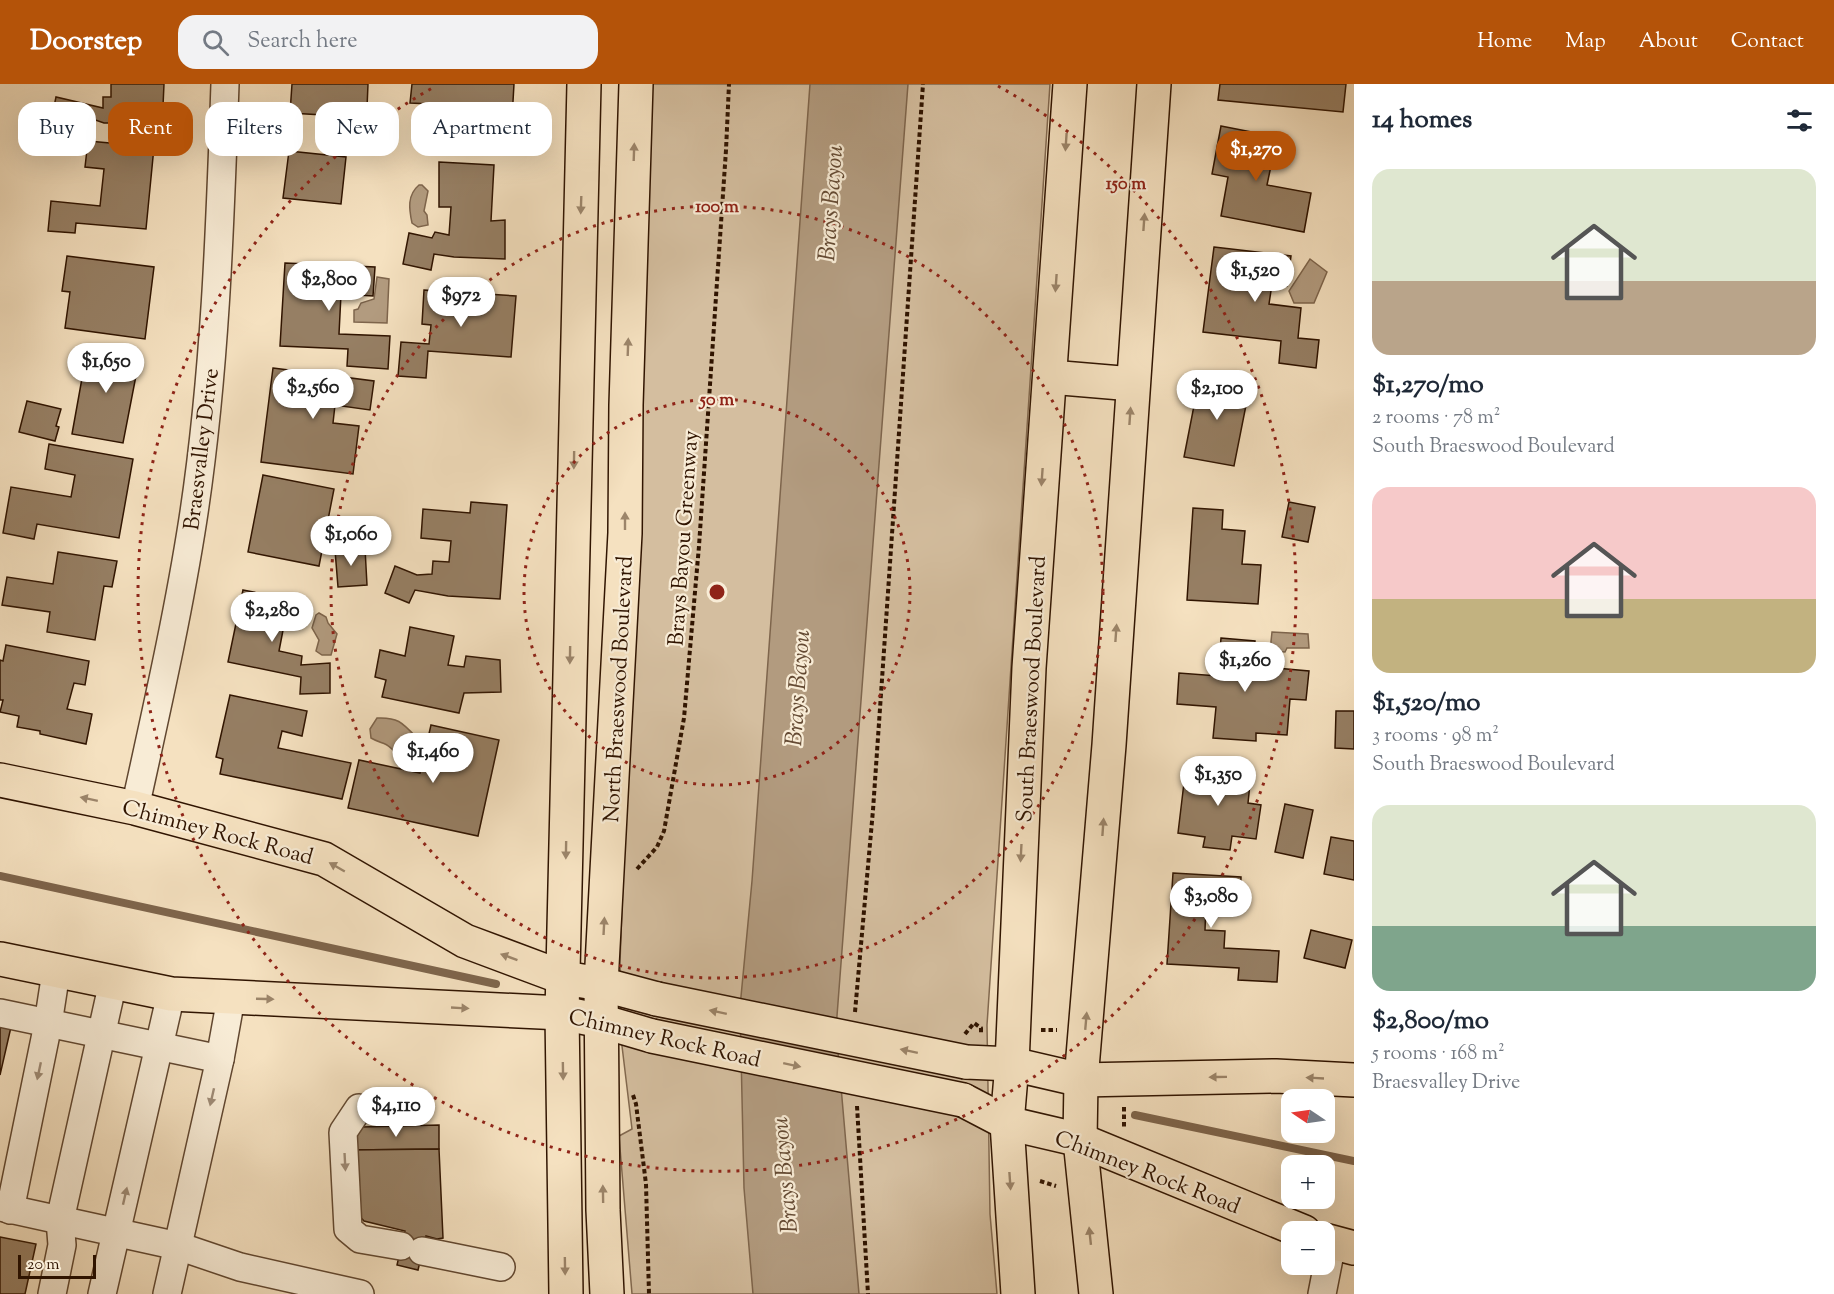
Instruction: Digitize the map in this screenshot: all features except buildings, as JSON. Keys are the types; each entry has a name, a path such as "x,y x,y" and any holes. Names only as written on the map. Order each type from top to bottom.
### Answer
{"main road":[{"name":"North Braeswood Boulevard","path":"566,1294 562,1013 584,84"},
{"name":"North Braeswood Boulevard","path":"607,1294 603,1210 601,984 625,533 626,405 636,84"},
{"name":"South Braeswood Boulevard","path":"1018,1294 1007,1123 1012,1064 1029,669 1070,84"},
{"path":"1096,1294 1080,1140 1082,1080 1109,745 1154,84"},
{"path":"1050,377 1133,384"},
{"path":"576,401 626,405"},
{"name":"Chimney Rock Road","path":"0,780 135,808 324,859 465,941 564,978 966,1062 1012,1064 1082,1080"},
{"name":"Chimney Rock Road","path":"0,959 171,994 562,1013 601,1021 652,1036 963,1100 1007,1123 1080,1140 1281,1222"},
{"path":"1082,1080 1276,1076 1354,1080"}],"street":[{"name":"Braesvalley Drive","path":"135,808 168,659 193,518 213,348 225,84"},
{"path":"56,972 48,1024 5,1209 178,1246 240,1267 360,1294"},
{"path":"52,1294 62,1245 60,1220 112,982"},
{"path":"102,1294 171,994"},
{"path":"167,1294 220,1059 231,998"},
{"path":"0,1013 220,1059"},
{"path":"359,1108 343,1132 348,1229 360,1239 501,1268"},
{"path":"1322,1294 1325,1275"}],"path":[{"name":"Brays Bayou Greenway","path":"632,875 657,847 664,831 684,718 699,546 729,84"},
{"path":"854,1020 873,798 923,84"},
{"path":"627,1091 632,1094 636,1104 646,1184 649,1294"},
{"path":"1123,1100 1124,1132"},
{"path":"857,1104 868,1294"}],"shaded area":[{"path":"652,84 1050,84 987,1025 990,1214 997,1294 632,1294 619,1136 632,1129 622,1046 620,963"}],"water":[{"name":"Brays Bayou","path":"810,84 908,84 836,1029 859,1294 753,1294 744,1188 740,1007 752,881"},
{"path":"419,185 428,191 424,211 428,225 418,227 412,223 410,207 412,193"},
{"path":"1310,259 1327,272 1314,303 1294,303 1289,291"},
{"path":"377,277 389,279 387,323 354,322 354,310 358,309 361,303 374,299"},
{"path":"319,613 326,617 337,634 331,655 322,655 316,651 319,640 312,628 316,615"},
{"path":"1272,632 1308,634 1309,648 1287,648 1285,652 1270,651"},
{"path":"377,718 390,718 399,722 416,737 415,745 409,754 398,754 387,745 371,738 370,729"}],"waterway":[{"path":"0,876 496,984"},
{"path":"1135,1115 1354,1161"}]}
